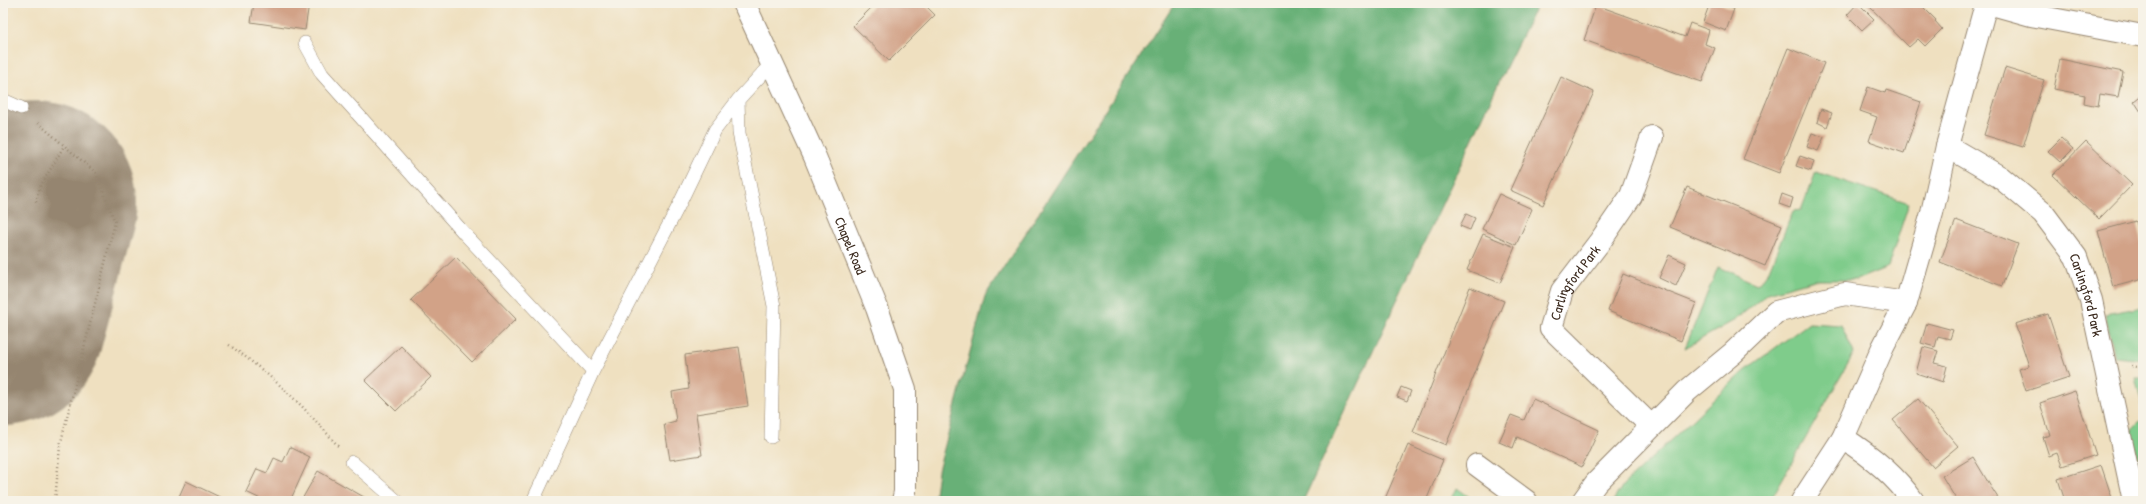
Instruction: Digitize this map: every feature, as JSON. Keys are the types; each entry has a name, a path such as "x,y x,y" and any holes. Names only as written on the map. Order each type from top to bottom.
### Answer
{"street":[{"name":"Chapel Road","path":"744,3 815,157 877,308 905,389 905,492 903,501"},
{"path":"1802,501 1843,438 1883,347 1906,303 1932,214 1947,146 1983,15 1988,3 2031,15 2143,36"},
{"name":"Carlingford Park","path":"1651,426 1551,328 1562,291 1631,196 1652,137"},
{"name":"Carlingford Park","path":"1947,146 2000,177 2043,213 2076,257 2091,300 2134,501"},
{"path":"1583,501 1596,483 1651,426 1687,391 1734,353 1776,312 1845,294 1906,303"},
{"path":"1843,438 1867,453 1884,468 1913,501"},
{"path":"1477,465 1526,501"}],"lane":[{"path":"305,43 322,74 464,232 593,371"},
{"path":"533,501 593,371 678,207 715,130 738,100 772,63"},
{"path":"3,100 21,108"},
{"path":"738,100 739,133 774,306 771,437"},
{"path":"352,462 397,501"}],"path":[{"path":"21,108 96,173 115,222 60,446 55,501"},
{"path":"36,202 40,187 64,146"},
{"path":"229,345 252,362 307,410 352,462"},
{"path":"2127,366 2143,368"}],"green space":[{"path":"1175,3 1538,3 1509,61 1303,501 934,501 938,471 985,296"},
{"path":"1816,172 1909,203 1888,267 1856,280 1814,280 1768,293 1735,320 1685,348 1718,267 1757,284 1767,275 1793,211 1801,210"},
{"path":"2143,307 2143,360 2115,357 2105,314"},
{"path":"1809,323 1841,325 1854,353 1770,501 1613,501 1623,485 1745,370"},
{"path":"2135,377 2143,377 2143,408"},
{"path":"2143,418 2143,490 2132,429"},
{"path":"1457,488 1472,499 1471,501 1451,501"}],"building":[{"path":"254,3 309,3 305,30 251,22"},
{"path":"876,3 923,3 935,15 889,61 853,26"},
{"path":"1710,3 1718,3 1734,9 1726,31 1703,22"},
{"path":"1858,3 1874,19 1862,30 1847,15"},
{"path":"1866,3 1919,3 1936,20 1935,21 1942,29 1925,46 1918,39 1909,47"},
{"path":"1596,5 1685,37 1690,23 1709,30 1705,44 1715,48 1702,82 1584,40"},
{"path":"1788,48 1824,63 1779,173 1743,159"},
{"path":"2060,59 2123,72 2118,97 2100,94 2098,106 2084,103 2085,95 2054,89"},
{"path":"2005,68 2044,80 2023,147 1984,135"},
{"path":"1561,77 1594,92 1543,205 1510,190"},
{"path":"1868,87 1885,93 1886,90 1921,102 1904,153 1869,141 1877,117 1860,111"},
{"path":"2143,94 2143,115 2134,101"},
{"path":"1821,109 1832,113 1827,127 1817,122"},
{"path":"1812,133 1824,137 1818,151 1807,147"},
{"path":"2061,138 2073,149 2060,162 2048,151"},
{"path":"2086,141 2132,185 2099,219 2053,175"},
{"path":"1800,156 1814,161 1811,171 1796,166"},
{"path":"1687,187 1782,225 1765,266 1670,227"},
{"path":"1499,194 1532,209 1516,245 1482,229"},
{"path":"1782,194 1793,198 1790,208 1779,204"},
{"path":"1466,214 1475,218 1470,230 1460,226"},
{"path":"1956,220 2018,244 2002,286 1940,262"},
{"path":"2136,221 2143,248 2143,279 2113,287 2098,231"},
{"path":"1483,234 1515,247 1500,283 1467,270"},
{"path":"1669,255 1686,263 1676,286 1659,278"},
{"path":"456,257 516,319 472,362 411,300"},
{"path":"1623,274 1696,303 1681,341 1608,311"},
{"path":"1470,287 1504,301 1446,445 1413,432"},
{"path":"2048,314 2069,377 2026,391 2019,369 2029,366 2015,324"},
{"path":"1927,323 1953,330 1950,339 1938,336 1935,347 1921,343"},
{"path":"401,346 431,377 396,411 365,380"},
{"path":"739,347 748,406 696,414 702,455 670,460 664,424 676,421 672,392 689,389 685,355"},
{"path":"1923,347 1938,351 1934,363 1947,366 1943,382 1916,373"},
{"path":"1401,387 1411,391 1407,401 1397,397"},
{"path":"2075,391 2096,455 2062,466 2057,453 2049,456 2043,437 2050,435 2040,403"},
{"path":"1533,399 1599,430 1582,467 1517,437 1513,448 1499,442 1511,415 1524,420"},
{"path":"1918,399 1958,446 1933,467 1893,420"},
{"path":"1408,445 1443,460 1426,501 1384,501"},
{"path":"290,447 310,457 290,501 265,501 246,492 257,469 267,473 274,458 283,462"},
{"path":"1973,457 2000,501 1957,501 1942,476"},
{"path":"2101,465 2113,501 2065,501 2058,479"},
{"path":"318,471 371,501 301,501"},
{"path":"186,481 228,501 177,501"}],"runway":[{"path":"3,325 36,202"}]}
